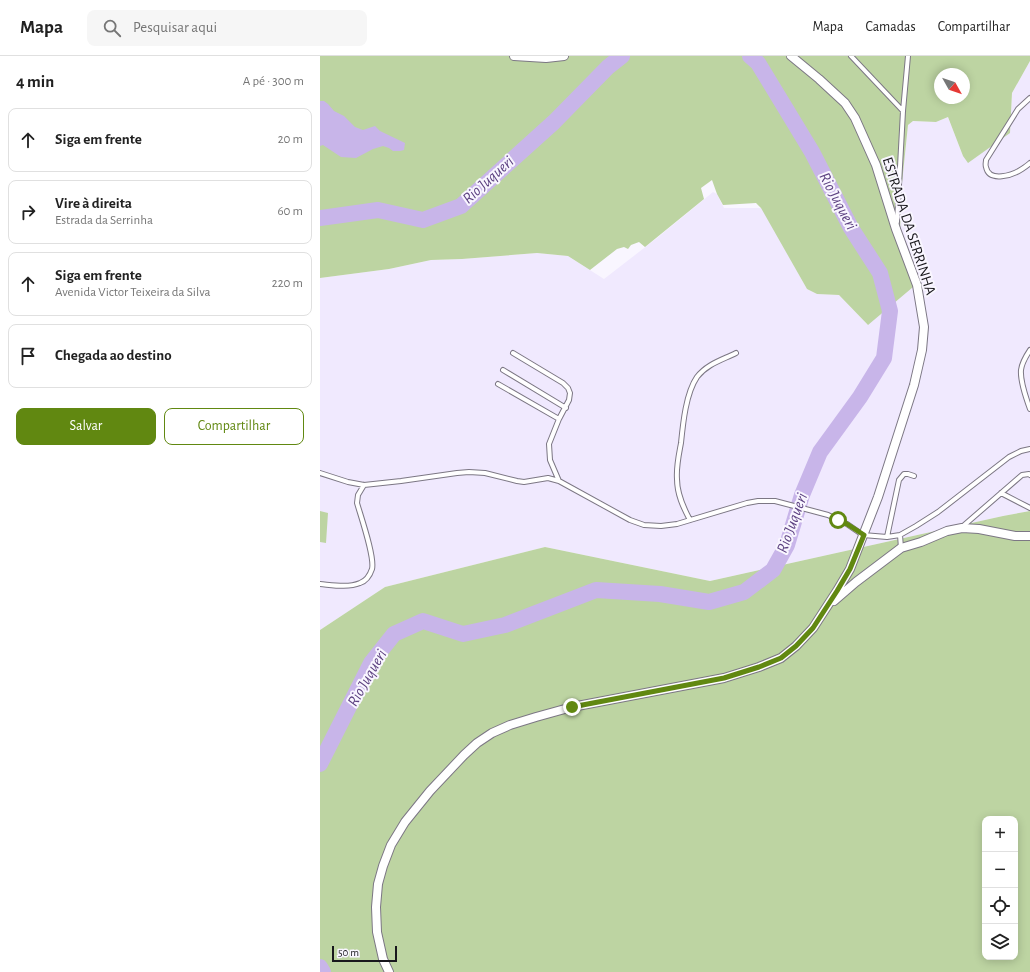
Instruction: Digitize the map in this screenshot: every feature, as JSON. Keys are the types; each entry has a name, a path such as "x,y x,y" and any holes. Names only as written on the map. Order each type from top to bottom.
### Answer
{"street":[{"path":"514,56 546,58 564,56"},
{"name":"ESTRADA DA SERRINHA","path":"791,56 845,103 855,118 876,165 896,229 917,285 924,328 922,350 914,385 878,497 850,569 826,608"},
{"path":"389,972 383,959 377,926 376,907 378,884 391,845 405,822 430,791 477,743 492,733 510,725 536,717 572,707 724,678 759,667 781,658 796,646 813,628 826,608 856,582 901,548 921,542 947,531 962,528 979,529 1015,536 1030,536"}],"lane":[{"path":"851,56 903,111"},
{"path":"896,229 908,56"},
{"path":"1030,98 1018,109 986,160 986,167 990,174 996,177 1007,176 1022,169 1030,163"},
{"path":"1030,350 1024,360 1021,370 1022,384 1030,410"},
{"path":"513,353 563,383 568,388 570,393 566,408 559,419 549,444 550,460 559,481"},
{"path":"690,520 679,496 677,480 683,426 689,396 697,378 710,365 736,353"},
{"path":"503,370 566,408"},
{"path":"498,384 559,419"},
{"path":"320,473 348,482 364,485 457,472 485,473 524,482 548,478 559,481 630,520 644,525 661,526 677,524 747,503 758,501 775,501 828,515 847,524 864,535 887,537 900,534 916,526 938,512 1009,457 1021,451 1030,449"},
{"path":"887,537 899,480 904,474 914,476"},
{"path":"962,528 1022,475 1030,474"},
{"path":"320,584 350,585 361,583 368,577 372,568 372,556 357,503 358,495 364,485"},
{"path":"1001,493 1030,508"},
{"path":"900,534 901,548"}],"shaded area":[{"path":"1030,61 1030,511 710,581 545,547 385,587 320,630 320,278 389,269 431,260 537,253 568,256 604,279 713,192 717,194 724,208 762,208 807,289 817,294 839,295 868,325 900,233 902,183 908,125 913,121 936,122 948,117 963,156 1010,133 1012,93"},
{"path":"320,101 324,101 334,111 344,116 355,127 363,130 375,126 380,131 405,143 404,150 393,151 383,146 373,149 356,158 341,157 323,145 320,146"}],"green space":[{"path":"320,56 1030,56 1030,61 1012,93 1010,133 968,163 963,156 948,117 936,122 913,121 908,125 902,183 900,232 919,282 868,325 839,295 817,294 807,289 761,208 756,203 723,205 712,180 701,188 704,199 645,247 639,242 631,245 628,249 624,247 617,249 590,270 568,256 537,253 431,260 389,269 320,278"},
{"path":"320,511 328,513 326,543 320,542"},
{"path":"1030,511 1030,972 320,972 320,630 385,587 545,547 710,581"}],"waterway":[{"name":"Rio Juqueri","path":"320,218 378,210 423,220 461,206 554,122 608,67 622,56"},
{"name":"Rio Juqueri","path":"320,764 371,663 394,634 423,621 463,634 505,625 596,590 660,594 709,602 744,592 773,570 787,545 802,495 820,452 860,397 884,358 890,311 880,273 851,228 812,152 758,63 750,56"},
{"name":"Rio Juqueri","path":"320,967 323,972"}],"route":[{"path":"572,707 724,678 759,667 781,658 796,646 813,628 850,569 864,535 838,520"}]}
